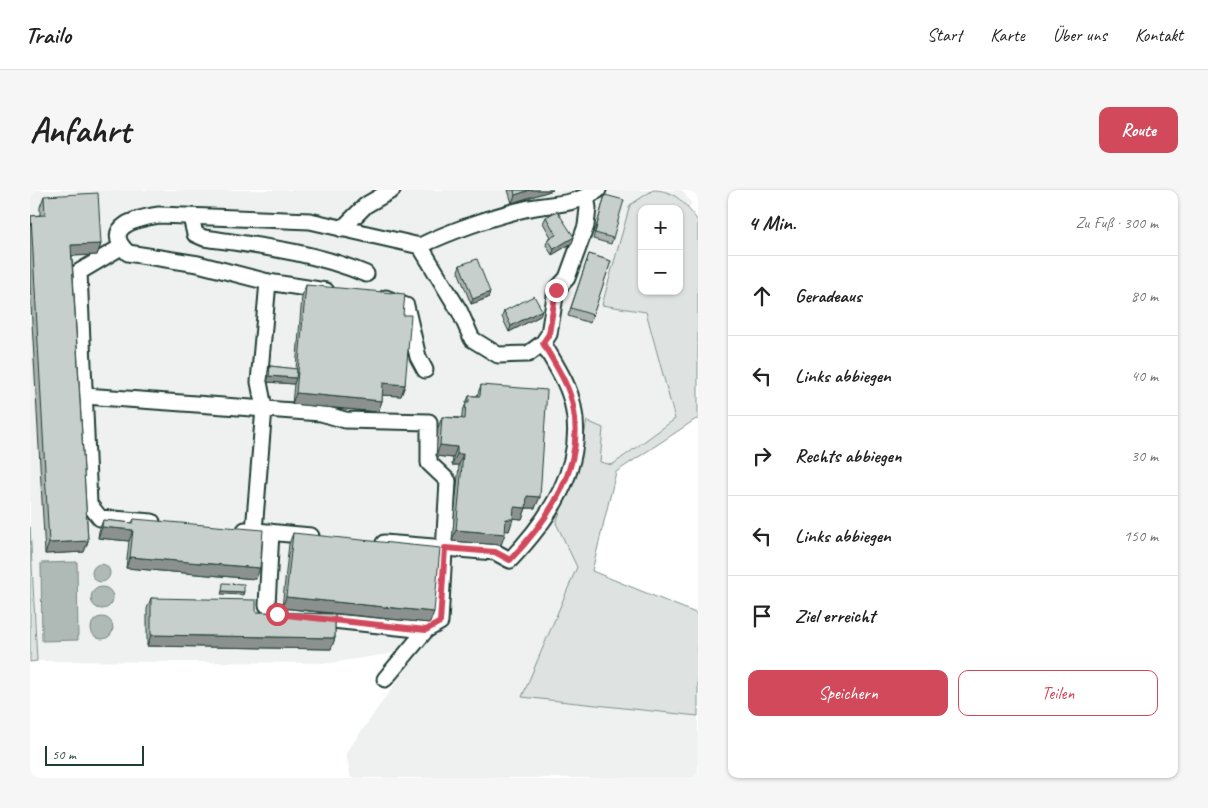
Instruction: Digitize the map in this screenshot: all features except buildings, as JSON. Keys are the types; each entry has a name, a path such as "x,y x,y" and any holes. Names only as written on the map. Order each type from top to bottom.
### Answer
{"lane":[{"path":"342,229 366,205 392,190"},
{"path":"420,246 460,312 472,339 498,355 514,356 528,354 543,343 549,334 556,290 567,278 584,233 592,194"},
{"path":"344,294 268,282 198,264 128,253 121,247 120,231 126,223 135,219 159,215 310,222 420,246 434,239 525,208 570,204 592,194"},
{"path":"191,217 195,234 204,238 304,254 345,264 366,274"},
{"path":"121,247 79,272 90,504 100,518 167,524"},
{"path":"254,530 264,408 259,382 268,282"},
{"path":"371,297 389,299 406,306 418,357 425,370"},
{"path":"368,541 495,552 510,560 536,532 562,491 576,446 573,406 562,378 543,343"},
{"path":"85,396 321,413 345,420 429,422 429,463 448,481 440,622 426,630 385,679"},
{"path":"234,529 329,538"},
{"path":"271,532 267,605 277,614 426,630"}],"shaded area":[{"path":"30,190 657,190 630,206 602,305 645,312 675,419 612,465 579,459 556,523 577,567 522,697 698,716 698,778 351,778 346,753 417,653 400,652 331,663 37,661 30,527"},
{"path":"653,190 668,193 680,200 698,221 698,420 696,419 616,472 592,571 698,614 698,716 522,697 577,567 556,523 579,459 587,421 603,428 600,462 612,465 675,419 646,312 602,305 630,205"},
{"path":"663,190 682,190 692,204 688,207 672,193"},
{"path":"30,527 37,661 30,662"},
{"path":"77,562 78,640 42,641 41,563"},
{"path":"97,564 105,564 110,569 108,580 97,582 92,577 92,569"},
{"path":"102,587 110,590 113,598 110,606 102,609 94,606 91,598 94,590"},
{"path":"102,617 110,620 113,628 110,636 102,639 94,636 91,628 94,620"}],"route":[{"path":"277,614 426,630 440,622 445,548 495,552 510,560 536,532 562,491 576,446 573,406 562,378 543,343 549,334 556,290"}]}
